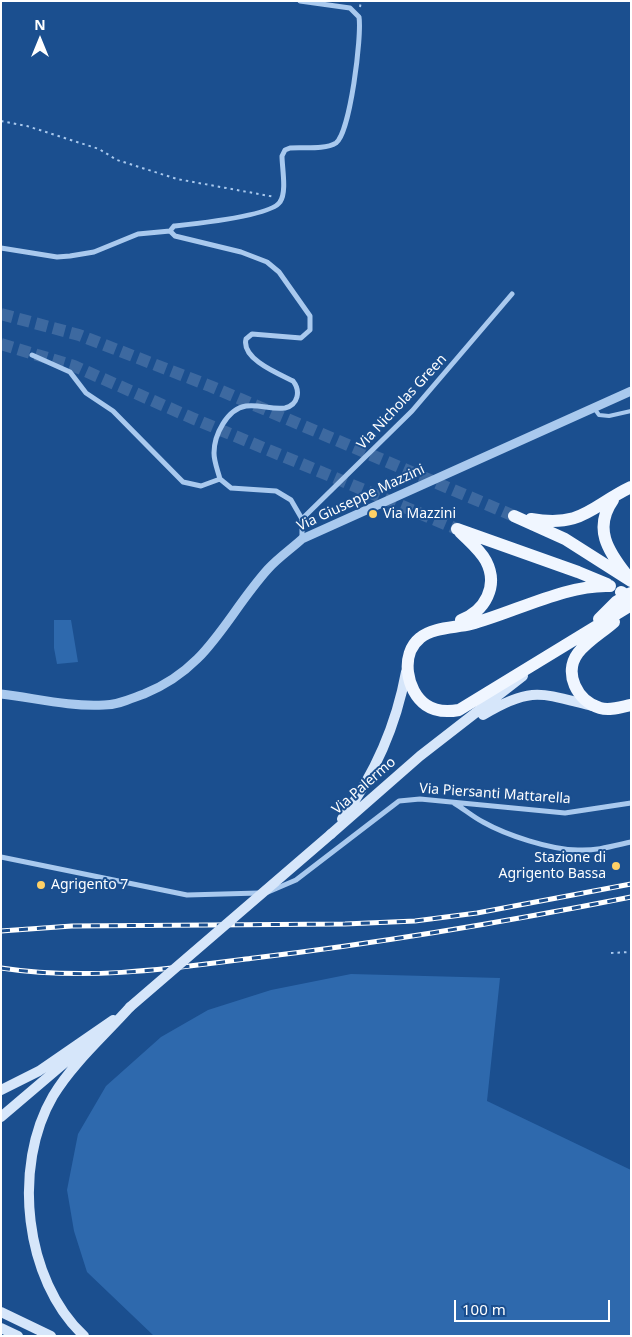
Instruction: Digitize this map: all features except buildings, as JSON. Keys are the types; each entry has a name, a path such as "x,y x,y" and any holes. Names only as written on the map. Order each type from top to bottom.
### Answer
{"main road":[{"path":"631,487 577,518 550,521 514,516 565,539 631,580"},
{"path":"619,494 606,511 603,535 609,552 631,580"},
{"path":"438,630 474,614 488,598 490,586 486,562 457,528 578,572 623,592"},
{"path":"331,834 369,780 388,740 401,700 409,655 418,639 426,633 471,624 587,587 623,592"},
{"path":"587,632 623,592"},
{"path":"602,709 585,700 579,694 573,680 574,661 579,652 631,606"},
{"name":"Via Palermo","path":"130,1008 420,756 550,656 631,606"},
{"path":"408,663 412,688 418,697 426,705 448,712 471,704 550,656"},
{"path":"446,737 516,696 545,695 602,709 631,705"},
{"path":"1,1090 46,1066 130,1008"},
{"path":"1,1117 130,1008"},
{"path":"84,1336 63,1312 40,1266 30,1221 29,1190 32,1154 52,1098 68,1074 130,1008"},
{"path":"1,1312 51,1336"},
{"path":"1,1328 18,1336"}],"street":[{"path":"1,248 57,257 70,256 94,252 138,234 170,231 174,226 229,220 279,205 282,198 283,153 290,148 327,146 338,140 344,129 355,75 360,20 358,14 350,8 300,1"},
{"path":"170,231 175,236 240,252 267,262 280,272 311,320 310,330 301,338 252,334 246,339 247,347 259,363 293,382 297,386 298,395 294,403 286,407 244,406 227,418 219,432 214,450 220,479 231,488 267,490 284,495 295,504 302,519 302,539"},
{"name":"Via Nicholas Green","path":"302,519 412,411 512,294"},
{"path":"32,356 70,372 86,393 113,411 183,482 201,486 220,479"},
{"name":"Via Giuseppe Mazzini","path":"1,694 79,705 104,705 128,700 172,681 190,667 211,646 268,570 302,539 631,391"},
{"name":"Via Piersanti Mattarella","path":"1,857 187,896 245,895 278,889 296,880 399,801 420,799 565,813 631,803"},
{"path":"454,802 482,822 509,834 554,846 576,850 593,850 631,842"}],"lane":[{"path":"594,408 599,415 604,416 631,411"}],"path":[{"path":"1,121 27,126 99,149 117,160 177,180 282,198"},
{"path":"611,953 631,952"}],"shaded area":[{"path":"54,620 71,620 78,662 57,664 54,648"},
{"path":"351,974 500,978 487,1101 631,1170 631,1336 154,1336 87,1272 74,1231 67,1190 78,1134 106,1086 161,1037 208,1010 271,990"}],"tunnel":[{"path":"1,314 79,335 210,386 514,516"},
{"path":"1,344 74,366 192,418 457,529"}],"railway":[{"path":"1,931 72,926 345,924 415,921 477,913 631,884"},
{"path":"1,968 33,972 96,973 191,966 395,939 631,897"}],"place":[{"name":"Via Mazzini","path":"373,514"},
{"name":"Stazione di Agrigento Bassa","path":"616,866"},
{"name":"Agrigento 7","path":"41,885"}]}
